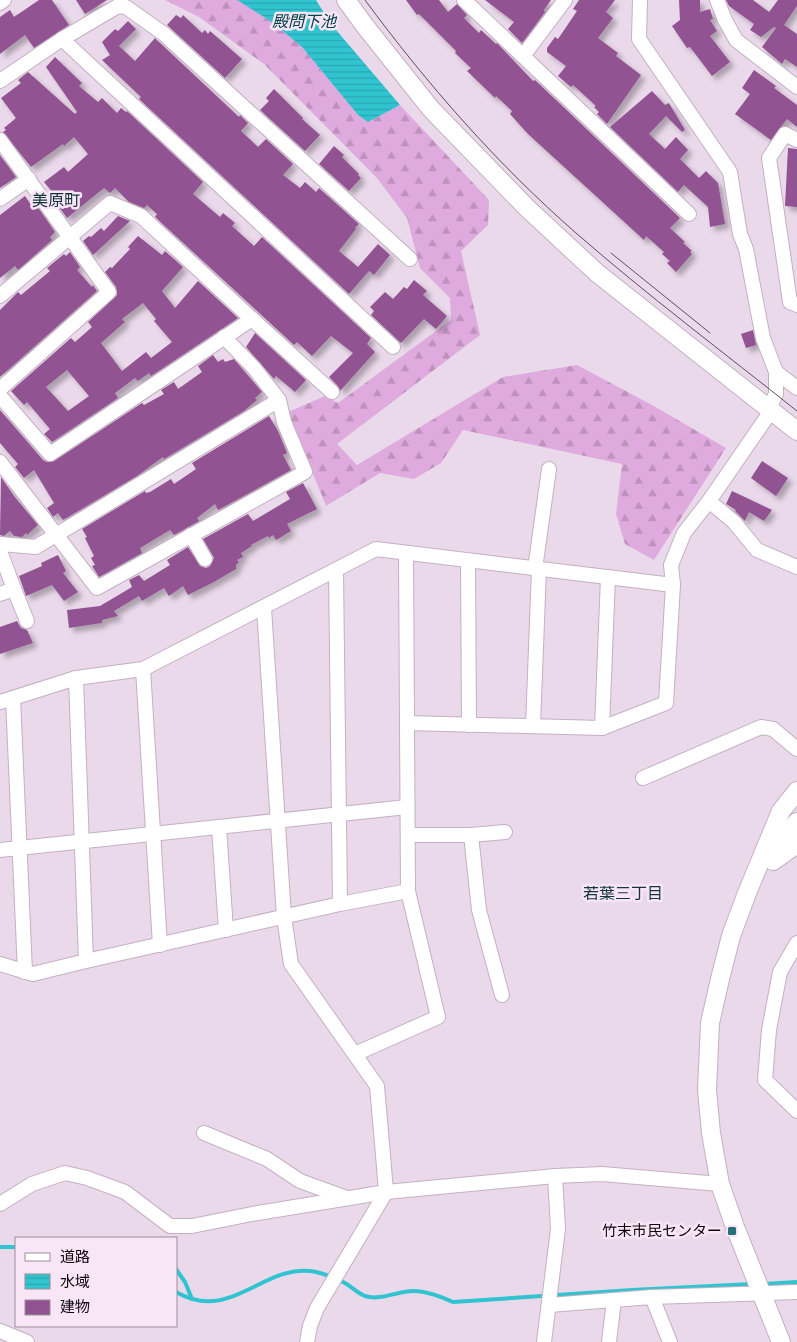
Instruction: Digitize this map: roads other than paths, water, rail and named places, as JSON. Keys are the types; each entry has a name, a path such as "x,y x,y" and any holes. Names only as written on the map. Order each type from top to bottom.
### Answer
{"street":[{"path":"0,2 4,0"},
{"path":"346,0 364,26 431,109 527,208 597,273 797,431"},
{"path":"464,0 689,214"},
{"path":"523,56 565,0"},
{"path":"407,723 602,728 666,703 672,585 671,565 684,533 709,501 772,411 772,402 776,394 776,372 763,338 746,249 740,234 730,172 639,39 640,0"},
{"path":"717,0 736,40 797,87"},
{"path":"0,81 116,3 126,7 164,34 410,259"},
{"path":"62,39 393,347"},
{"path":"797,140 785,134 769,158 790,302 797,305"},
{"path":"0,140 30,179 108,292 0,388"},
{"path":"0,199 30,179"},
{"path":"0,296 110,204 141,216 332,392"},
{"path":"0,396 50,454 252,319"},
{"path":"0,462 96,588 305,472 284,422 279,400 254,368 224,337"},
{"path":"776,372 797,388"},
{"path":"0,544 36,547 279,400"},
{"path":"533,726 537,569 549,470"},
{"path":"709,501 734,522 757,550 797,567"},
{"path":"191,535 205,558"},
{"path":"25,972 19,848 6,700 76,678 143,669 376,549 672,585"},
{"path":"0,551 27,621"},
{"path":"355,1054 438,1017 408,891 406,553"},
{"path":"468,561 469,725"},
{"path":"336,571 340,904"},
{"path":"602,728 608,578"},
{"path":"0,594 14,589"},
{"path":"264,608 284,917 292,964 377,1086 386,1192 342,1264 313,1317 307,1342"},
{"path":"143,669 160,945"},
{"path":"76,678 86,961"},
{"path":"643,778 761,727 773,729 797,749"},
{"path":"781,1342 720,1184 711,1133 707,1090 710,1023 732,936 781,812 797,791"},
{"path":"0,850 407,807"},
{"path":"756,872 797,822"},
{"path":"219,827 226,930"},
{"path":"409,836 471,835 505,832"},
{"path":"471,835 479,910 502,995"},
{"path":"756,872 797,844"},
{"path":"0,964 32,974 340,904 408,891"},
{"path":"797,944 780,972 769,1030 765,1080 797,1112"},
{"path":"204,1133 267,1158 300,1181 348,1198"},
{"path":"0,1204 32,1184 65,1173 87,1178 125,1192 170,1226 192,1226 386,1192 555,1176 602,1174 720,1184"},
{"path":"544,1342 558,1229 555,1176"},
{"path":"549,1305 652,1297 797,1292"},
{"path":"652,1297 670,1342"},
{"path":"609,1342 614,1300"},
{"path":"0,1331 27,1342"}],"water":[{"name":"殿問下池","path":"237,0 316,0 331,24 400,105 368,122 358,115 302,47 272,22"}],"waterway":[{"path":"0,1247 15,1247"},
{"path":"178,1293 195,1300 213,1301 229,1298 292,1272 310,1271 337,1279 365,1296 383,1297 407,1291 418,1291 453,1302 752,1284"},
{"path":"178,1272 185,1282 192,1299"},
{"path":"764,1284 797,1282"}],"tram line":[{"path":"365,0 413,62 464,122 547,207 630,279 797,411"},
{"path":"611,253 710,333"}],"place":[{"name":"竹末市民センター","path":"732,1231"}],"district":[{"name":"美原町","path":"56,200"},
{"name":"若葉三丁目","path":"623,893"}]}
